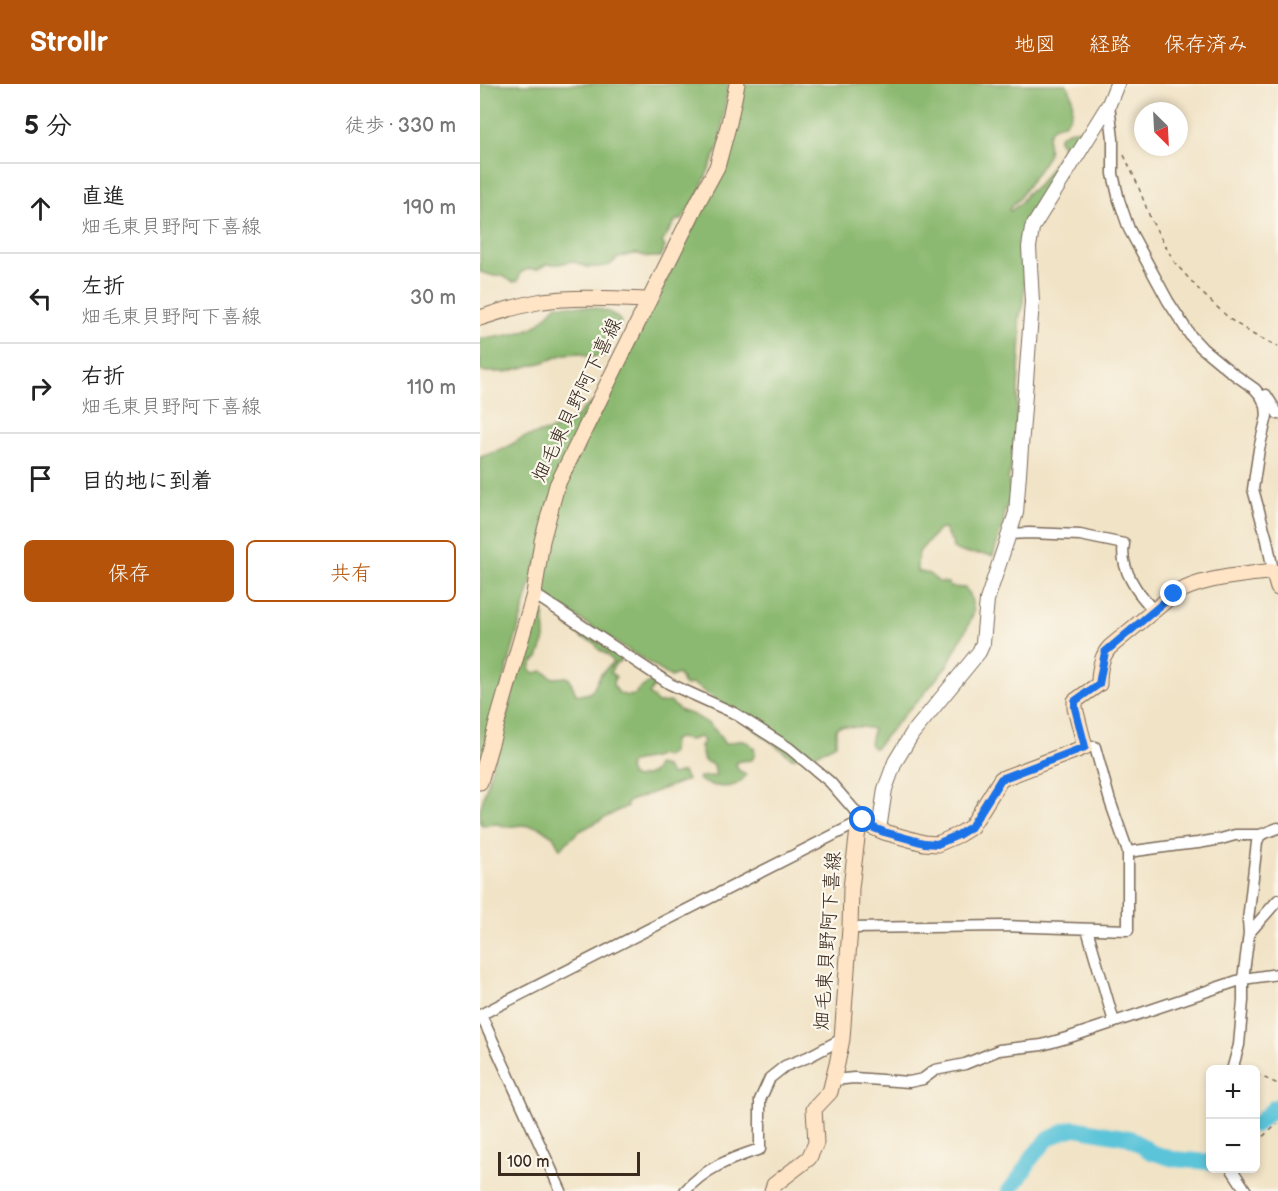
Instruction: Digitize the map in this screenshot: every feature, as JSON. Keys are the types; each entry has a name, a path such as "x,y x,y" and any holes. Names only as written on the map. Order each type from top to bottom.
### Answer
{"main road":[{"name":"畑毛東貝野阿下喜線","path":"480,783 534,594 542,541 557,485 717,167 737,84"},
{"path":"480,318 543,301 579,298 649,300"},
{"path":"859,822 884,832 924,843 937,844 958,835 971,827 1001,779 1085,747 1075,701 1099,684 1105,652 1174,594 1199,583 1216,579 1273,571 1278,588"},
{"name":"畑毛東貝野阿下喜線","path":"772,1191 774,1185 809,1158 816,1143 814,1109 830,1092 834,1080 842,1039 851,888 859,822"}],"street":[{"path":"859,822 879,830 885,789 895,762 912,734 979,652 983,643 987,600 1016,513 1032,302 1029,247 1032,228 1109,104 1117,84"},
{"path":"1109,104 1113,139 1113,174 1129,229 1168,301 1190,335 1202,348 1261,396 1268,416 1259,449 1253,489 1273,571"},
{"path":"1255,389 1267,396 1278,414"},
{"path":"1010,534 1080,535 1124,544 1123,558 1128,571 1146,602 1155,610"},
{"path":"534,594 670,684 734,713 789,748 830,782 863,820 480,1015 561,1191"},
{"path":"850,928 972,926 1128,930 1128,852 1110,801 1095,747 1085,747"},
{"path":"1128,852 1198,843 1235,835 1260,835 1278,828"},
{"path":"1233,1065 1239,1046 1243,979 1249,933 1248,920 1257,842 1260,835"},
{"path":"1249,933 1278,900"},
{"path":"1087,929 1114,1022"},
{"path":"834,1080 854,1078 909,1082 922,1079 935,1070 965,1064 999,1050 1042,1045 1243,979 1278,974"},
{"path":"685,1191 707,1171 731,1158 760,1149 760,1100 770,1078 785,1066 842,1039"},
{"path":"1234,1173 1246,1191"}],"path":[{"path":"1113,139 1120,147 1151,220 1175,263 1231,320 1254,335 1278,346"},
{"path":"1260,1076 1278,1084"},
{"path":"1260,1139 1278,1124"}],"green space":[{"path":"480,84 728,84 720,144 698,194 682,220 676,220 662,242 665,247 660,257 632,254 618,258 610,265 599,267 587,267 572,261 547,264 538,269 523,271 518,281 513,282 501,275 494,276 480,272"},
{"path":"740,84 1066,84 1073,104 1068,120 1050,130 1048,156 1013,204 1009,210 1011,211 1027,193 1038,186 1063,149 1059,137 1068,131 1081,129 1075,145 1027,218 1023,308 1019,321 1021,334 1016,426 1008,479 1011,498 1004,513 1004,521 993,556 967,553 953,548 944,529 938,530 919,552 917,571 929,574 939,582 948,583 950,587 965,588 970,594 974,612 946,667 919,700 873,748 870,744 873,729 839,726 836,729 836,744 814,755 792,758 720,702 696,686 691,684 686,686 678,674 671,677 543,596 541,588 560,499 569,471 722,171 732,146"},
{"path":"557,305 601,309 616,316 621,322 611,335 606,347 608,352 604,356 586,356 581,353 565,354 506,372 480,370 480,338 503,336 528,330"},
{"path":"592,403 532,579 480,766 480,457 504,449 522,438 572,422 582,410"},
{"path":"544,613 545,639 538,658 532,662 530,669 535,673 543,671 553,678 567,677 576,694 582,695 592,691 601,674 612,664 608,655 598,649 595,643 582,638 566,625 566,620 621,656 620,662 616,663 610,672 616,677 613,685 619,693 627,696 635,695 654,679 657,681 649,694 658,703 670,702 681,711 694,715 709,724 725,744 741,741 747,742 754,748 755,754 752,760 736,763 738,770 746,774 742,780 736,785 727,787 714,786 698,779 699,777 716,776 714,765 704,761 700,746 704,741 700,737 689,740 679,738 673,740 672,752 665,757 660,755 630,763 630,775 635,778 649,775 657,765 665,767 671,775 683,772 687,780 627,802 627,806 578,832 560,849 553,836 539,827 481,825 480,810 534,616"}],"waterway":[{"path":"1260,1121 1278,1106"},
{"path":"1009,1191 1032,1157 1049,1138 1075,1128 1130,1138 1151,1152 1173,1159 1206,1162"}],"route":[{"path":"863,820 859,822 884,832 924,843 937,844 971,827 1001,779 1085,747 1075,701 1099,684 1105,652 1174,594"}]}
